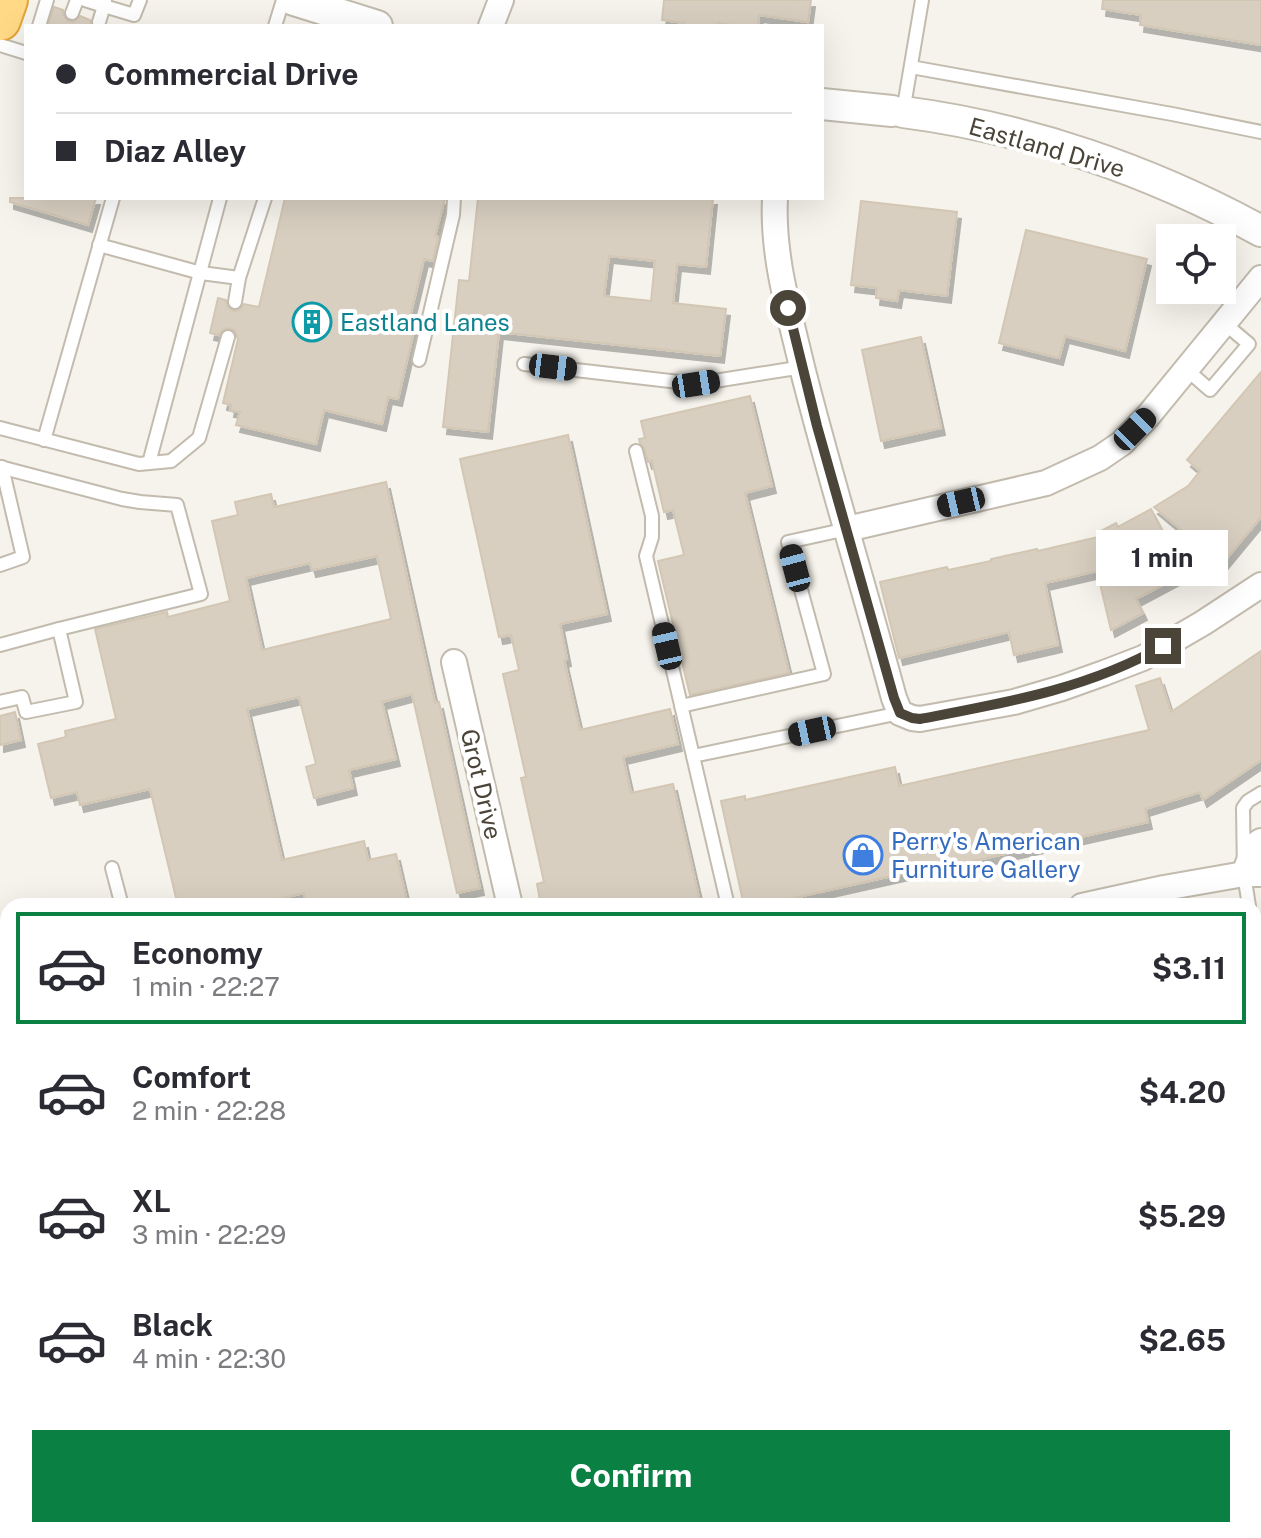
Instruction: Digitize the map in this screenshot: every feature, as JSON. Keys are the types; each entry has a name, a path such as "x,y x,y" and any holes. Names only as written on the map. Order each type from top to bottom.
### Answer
{"highway":[{"path":"0,20 7,0"}],"street":[{"path":"294,0 325,18 364,24"},
{"path":"492,24 501,0"},
{"name":"Eastland Drive","path":"824,104 897,112 990,128 1046,143 1148,177 1261,231"},
{"path":"775,200 776,246 781,278 817,426 900,713 920,719 1014,702 1062,688 1143,658 1261,585"},
{"path":"847,529 1046,483 1100,458 1122,443 1148,416 1261,278"},
{"name":"Grot Drive","path":"454,662 508,898"},
{"path":"1166,897 1252,874 1255,845 1261,841"}],"lane":[{"path":"40,24 47,0"},
{"path":"72,13 77,0"},
{"path":"85,0 105,3 134,15 140,0"},
{"path":"276,24 283,0"},
{"path":"897,112 911,67 922,0"},
{"path":"99,22 105,3"},
{"path":"0,45 24,52"},
{"path":"911,67 1261,132"},
{"path":"44,440 112,200"},
{"path":"149,463 219,200"},
{"path":"235,302 239,278 264,200"},
{"path":"419,360 454,200"},
{"path":"99,245 201,273 239,278"},
{"path":"0,428 139,464 171,461 199,438 228,337"},
{"path":"524,364 696,384 803,367"},
{"path":"636,451 652,516 652,537 646,556 726,898"},
{"path":"0,565 23,557 1,467 122,499 177,505 201,594 0,645"},
{"path":"681,706 824,674 788,542 847,529"},
{"path":"0,702 22,697 26,712 76,702 59,629"},
{"path":"693,756 900,713"},
{"path":"1250,898 1252,874 1243,808 1261,793"},
{"path":"112,868 120,898"}],"building":[{"path":"664,0 811,0 808,22 759,15 758,24 684,24 662,20"},
{"path":"1103,0 1261,0 1261,45 1140,25 1141,15 1102,9"},
{"path":"54,7 63,10 68,21 74,22 80,16 90,20 91,24 49,24"},
{"path":"10,198 95,200 88,225 10,202"},
{"name":"Eastland Lanes","path":"285,200 444,200 435,236 438,237 433,261 424,259 409,321 416,322 398,399 388,397 382,424 324,410 316,444 236,425 240,412 230,410 231,405 223,403 238,339 230,328 222,330 219,335 210,333 218,298 226,300 233,311 244,304 259,307"},
{"path":"478,200 713,200 706,267 677,264 673,303 726,309 720,356 499,332 488,432 443,427 459,280 469,281","holes":["609,256 655,261 651,301 604,296"]},
{"path":"861,201 957,212 947,296 899,290 897,301 876,298 877,288 851,285"},
{"path":"1026,230 1147,259 1125,351 1065,336 1059,358 999,343"},
{"path":"921,337 941,428 881,441 862,350"},
{"path":"1261,372 1261,517 1222,564 1154,507 1188,486 1200,471 1187,460"},
{"path":"750,396 772,486 745,493 789,673 690,695 658,561 684,555 673,510 664,512 652,461 648,462 640,443 639,439 645,438 641,421"},
{"path":"568,435 607,614 560,624 567,659 564,660 580,730 670,709 678,744 623,757 631,793 673,784 699,898 540,898 537,884 544,882 521,778 526,777 503,674 519,670 511,635 499,637 460,459"},
{"path":"386,482 480,888 457,893 412,694 382,702 396,759 349,770 353,788 314,798 306,767 316,764 299,697 247,709 282,860 364,841 368,860 396,854 406,898 305,898 304,893 282,898 176,898 150,789 80,805 77,792 51,798 38,744 66,737 65,731 116,719 95,629 167,612 168,617 230,601 212,521 238,515 235,502 271,494 274,507","holes":["377,556 391,619 262,650 246,578 310,563 312,570"]},
{"path":"1151,509 1185,573 1136,599 1143,613 1111,630 1097,571 1045,583 1058,645 1014,655 1009,632 899,658 880,582 1098,537 1097,533 1116,523 1118,527"},
{"path":"1261,651 1261,760 1203,800 1200,792 1145,809 1148,822 933,870 932,867 794,898 742,898 721,801 745,796 745,800 895,767 899,786 1149,730 1136,686 1160,678 1171,712"},
{"path":"15,712 21,740 0,745 0,716"}],"place":[{"name":"Eastland Lanes","path":"312,322"},
{"name":"Perry's American Furniture Gallery","path":"863,855"}],"route":[{"path":"788,308 817,426 900,713 920,719 1014,702 1104,673 1143,658 1163,646"}]}
